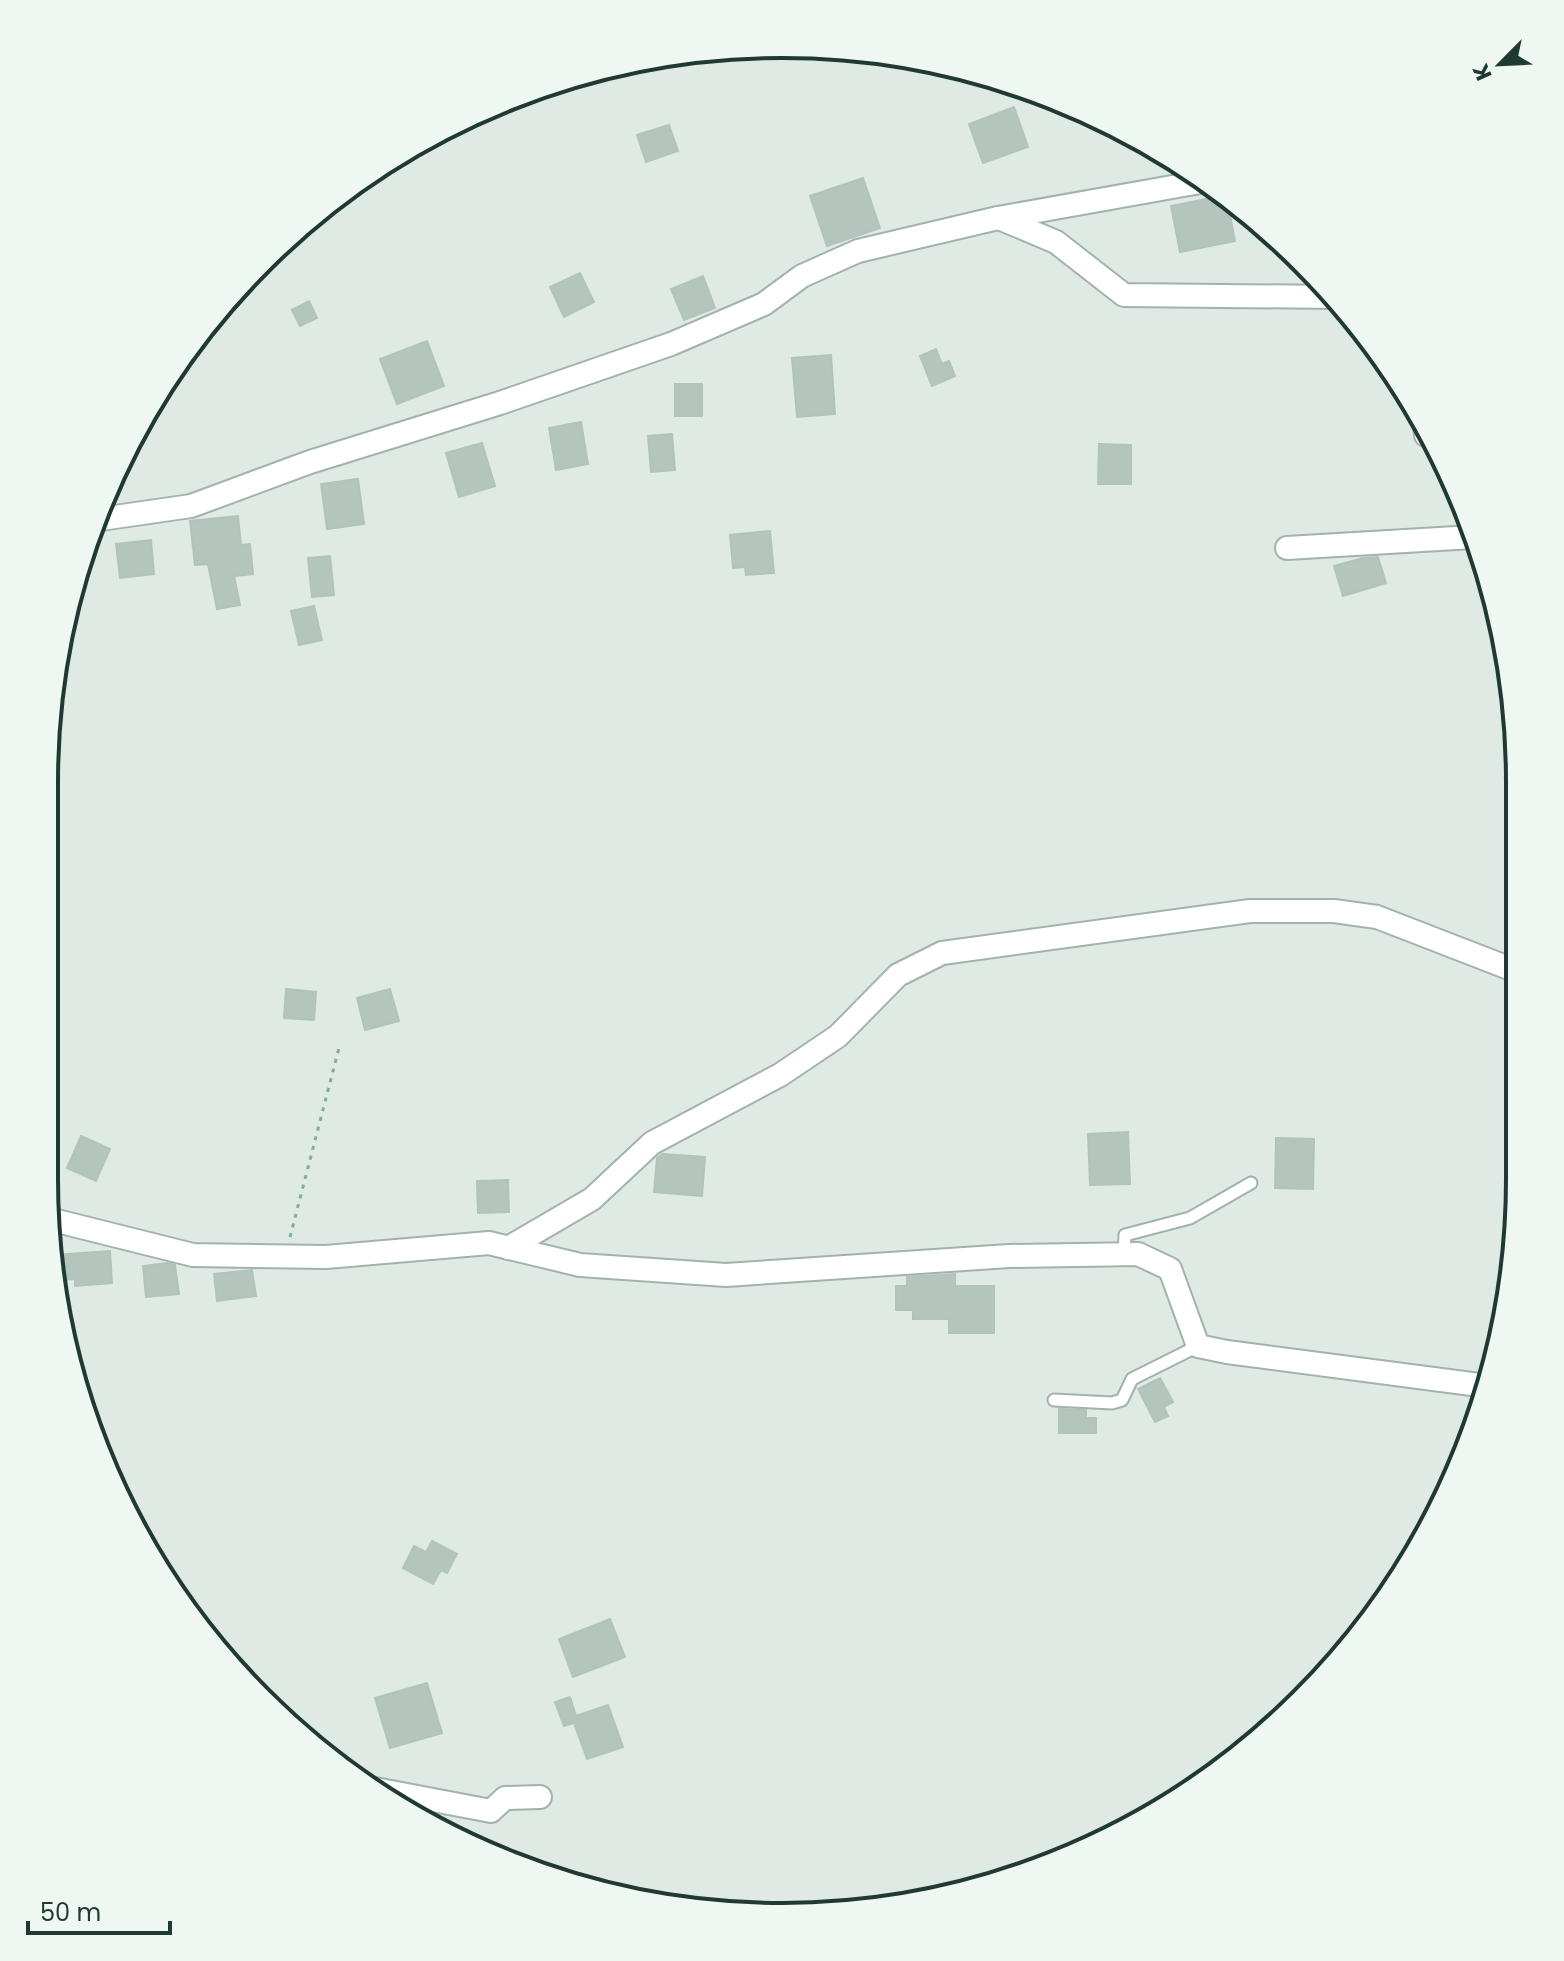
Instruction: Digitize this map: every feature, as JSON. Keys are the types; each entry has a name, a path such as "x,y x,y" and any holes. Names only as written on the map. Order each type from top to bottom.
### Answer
{"street":[{"path":"108,518 191,506 310,462 500,403 671,344 764,304 802,276 858,251 998,218 1189,184"},
{"path":"998,218 1056,242 1124,295 1319,297"},
{"path":"1287,548 1464,538"},
{"path":"508,1248 592,1199 652,1143 780,1075 838,1036 898,975 942,953 1250,911 1334,911 1377,917 1506,967"},
{"path":"60,1222 193,1255 326,1257 489,1243 580,1265 726,1275 1009,1256 1138,1254 1170,1269 1198,1346 1476,1384"},
{"path":"401,1794 491,1811 505,1798 540,1797"}],"lane":[{"path":"1124,1254 1125,1235 1190,1218 1251,1183"},
{"path":"1054,1400 1112,1403 1122,1400 1132,1379 1198,1346"}],"path":[{"path":"285,1257 340,1044"}],"building":[{"path":"1014,107 1028,147 983,163 969,124"},
{"path":"669,125 678,151 646,162 637,135"},
{"path":"863,178 880,228 827,246 810,196"},
{"path":"1209,198 1230,214 1235,241 1180,252 1171,206"},
{"path":"580,273 594,302 564,317 550,287"},
{"path":"703,276 715,308 684,320 671,289"},
{"path":"309,301 317,318 300,326 292,310"},
{"path":"427,341 444,386 397,404 380,359"},
{"path":"936,349 942,364 949,361 955,376 932,386 920,356"},
{"path":"831,355 835,414 797,417 792,358"},
{"path":"675,384 702,384 702,416 675,416"},
{"path":"581,422 588,464 556,470 549,428"},
{"path":"672,434 675,470 651,472 648,436"},
{"path":"482,443 495,486 459,497 446,453"},
{"path":"1099,444 1131,445 1131,484 1098,484"},
{"path":"358,479 364,524 327,529 321,484"},
{"path":"238,516 241,545 250,544 253,574 234,576 240,605 217,609 208,564 195,565 190,521"},
{"path":"770,531 774,573 746,575 745,567 733,568 730,535"},
{"path":"151,540 154,574 120,578 116,544"},
{"path":"330,556 334,595 312,597 308,558"},
{"path":"1378,557 1386,583 1343,596 1334,566"},
{"path":"314,606 322,640 299,645 291,611"},
{"path":"286,989 316,992 314,1020 284,1018"},
{"path":"390,989 399,1021 365,1030 357,998"},
{"path":"1128,1132 1130,1184 1090,1185 1088,1134"},
{"path":"81,1136 110,1149 96,1181 67,1168"},
{"path":"1276,1138 1314,1139 1313,1189 1275,1188"},
{"path":"662,1154 705,1157 702,1196 654,1192 657,1158"},
{"path":"508,1180 509,1212 478,1213 477,1181"},
{"path":"110,1251 112,1283 75,1286 75,1279 65,1280 62,1254"},
{"path":"175,1265 179,1294 146,1297 143,1266"},
{"path":"252,1270 256,1296 217,1301 214,1274"},
{"path":"955,1274 955,1286 994,1286 994,1333 949,1333 949,1319 913,1319 913,1310 896,1310 896,1286 907,1286 907,1277"},
{"path":"1160,1378 1173,1402 1164,1407 1168,1416 1155,1422 1138,1389"},
{"path":"1059,1409 1086,1410 1086,1418 1096,1418 1096,1433 1059,1433"},
{"path":"432,1541 457,1554 447,1573 441,1570 433,1584 403,1568 414,1546 426,1552"},
{"path":"610,1619 625,1657 573,1677 559,1639"},
{"path":"427,1683 442,1733 390,1748 375,1698"},
{"path":"570,1697 576,1716 608,1705 623,1747 587,1759 574,1723 564,1726 555,1702"}]}
